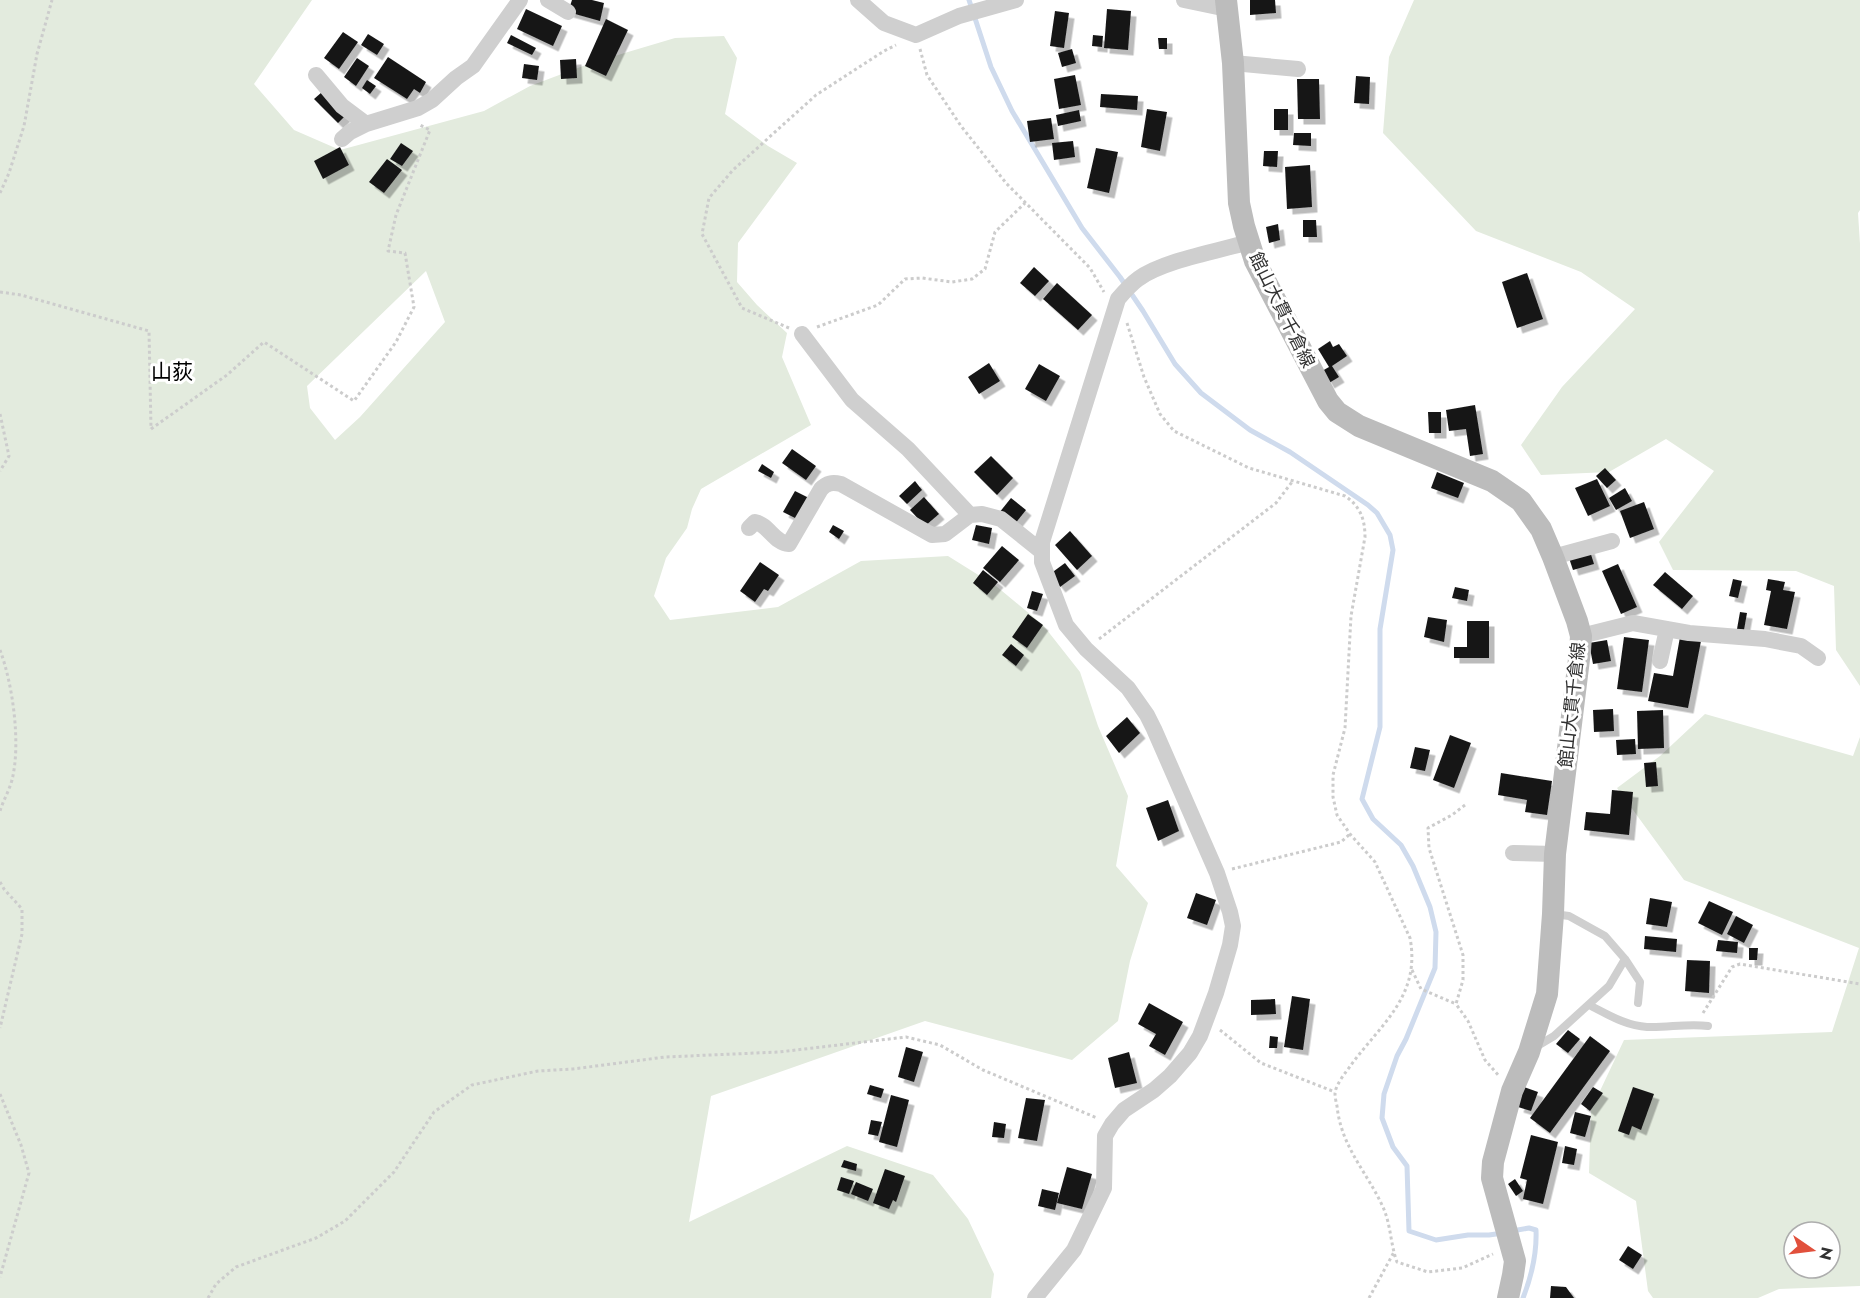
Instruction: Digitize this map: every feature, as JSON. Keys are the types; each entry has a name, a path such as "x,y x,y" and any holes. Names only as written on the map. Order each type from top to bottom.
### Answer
{"main road":[{"name":"館山大貫千倉線","path":"1227,4 1233,63 1239,203 1255,261 1328,401 1336,412 1359,426 1492,481 1521,501 1541,529 1581,636 1555,854 1547,994 1529,1052 1512,1091 1492,1162 1492,1178 1515,1262 1508,1298"}],"street":[{"path":"342,139 366,124 418,108 432,100 456,78 474,66 520,0"},
{"path":"548,0 568,12"},
{"path":"858,0 884,22 916,35 959,16 1009,2"},
{"path":"1184,0 1227,4"},
{"path":"1233,63 1298,69"},
{"path":"316,75 342,106 366,124"},
{"path":"1035,1298 1074,1250 1104,1188 1105,1136 1112,1124 1124,1110 1170,1076 1190,1053 1200,1036 1216,993 1233,926 1217,873 1147,715 1128,688 1086,649 1066,625 1042,562 1042,542 1118,299 1137,279 1167,265 1249,242"},
{"path":"802,334 852,400 908,448 970,515"},
{"path":"749,528 754,522 760,523 782,544 789,544 821,489 833,482 841,484 932,535 945,534 970,515 982,514 1000,519 1041,551"},
{"path":"1553,557 1612,541"},
{"path":"1581,636 1633,623 1689,633 1765,639 1800,646 1818,658"},
{"path":"1660,661 1667,629"},
{"path":"1513,853 1555,854"}],"lane":[{"path":"1553,914 1569,916 1605,936 1625,959 1640,982 1638,1003"},
{"path":"1529,1052 1554,1036 1609,986 1625,959"},
{"path":"1589,1005 1616,1019 1645,1027 1696,1024 1708,1026"}],"path":[{"path":"0,193 24,126 37,54 52,0"},
{"path":"1025,203 995,232 985,269 972,279 952,282 922,278 905,279 878,305 802,334 742,308 702,234 709,198 733,170 816,95 884,51 916,35 927,75 961,126 1006,183 1090,268 1107,296 1118,299 1144,377 1160,414 1174,431 1249,468 1345,496 1354,501 1363,516 1365,537 1351,616 1345,728 1333,775 1333,797 1337,815 1350,834 1375,862 1410,939 1412,968 1405,990 1391,1017 1348,1069 1335,1092 1338,1120 1354,1159 1383,1205 1391,1228 1397,1262 1428,1272 1462,1268 1508,1237"},
{"path":"0,292 21,295 149,331 151,429 227,375 264,342 354,401 396,342 414,307 405,253 388,251 396,215 430,130 398,114"},
{"path":"0,414 9,456 0,471"},
{"path":"1086,649 1276,503 1292,482"},
{"path":"0,650 12,693 16,757 11,782 0,811"},
{"path":"1456,1004 1463,980 1463,954 1429,848 1428,828 1465,805"},
{"path":"1217,873 1341,842 1350,834"},
{"path":"0,882 22,909 22,934 0,1028"},
{"path":"1696,1024 1732,967 1740,964 1860,984"},
{"path":"1412,968 1421,989 1456,1004 1467,1021 1485,1060 1512,1091"},
{"path":"1206,1020 1261,1063 1335,1092"},
{"path":"208,1298 216,1284 236,1267 316,1238 345,1221 394,1172 434,1112 472,1085 538,1071 573,1069 664,1057 779,1052 906,1037 940,1045 983,1070 1112,1124"},
{"path":"0,1094 21,1145 29,1173 0,1277"},
{"path":"1369,1298 1394,1252"}],"shaded area":[{"path":"0,0 312,0 254,84 294,130 340,150 484,111 530,86 591,63 675,38 724,36 737,58 725,114 768,146 797,163 738,243 737,282 757,305 787,333 782,357 811,425 701,489 687,528 666,558 654,596 670,620 778,607 861,561 948,556 996,586 1043,625 1080,672 1098,726 1128,796 1116,866 1148,903 1130,961 1118,1021 1072,1060 925,1021 711,1096 689,1222 847,1146 933,1175 968,1219 994,1274 991,1298 0,1298","holes":["426,271 445,322 360,417 335,440 310,408 307,386"]},
{"path":"1414,0 1860,0 1860,210 1858,213 1860,244 1860,686 1836,650 1834,586 1796,571 1673,570 1659,542 1714,471 1666,439 1609,472 1541,475 1521,445 1562,387 1635,309 1581,272 1476,231 1383,133 1389,57"},
{"path":"1705,714 1853,756 1860,737 1860,1286 1779,1289 1758,1298 1653,1298 1648,1291 1636,1201 1589,1173 1591,1110 1624,1040 1832,1032 1859,948 1684,880 1617,788 1660,756"}],"building":[{"path":"572,0 592,0 604,3 600,21 568,12"},
{"path":"1250,0 1275,0 1276,13 1250,15"},
{"path":"526,9 562,26 553,46 517,29"},
{"path":"1107,9 1131,11 1128,50 1104,48"},
{"path":"1055,11 1069,13 1064,48 1050,46"},
{"path":"606,19 628,30 606,76 585,66"},
{"path":"343,32 358,42 339,69 324,58"},
{"path":"368,34 384,44 377,55 361,45"},
{"path":"511,35 536,48 532,55 507,43"},
{"path":"1093,35 1103,36 1102,47 1092,46"},
{"path":"1158,38 1167,38 1167,49 1159,49"},
{"path":"1072,49 1076,63 1062,67 1058,53"},
{"path":"388,57 426,82 420,93 414,89 407,99 374,78"},
{"path":"357,58 369,66 356,86 344,77"},
{"path":"576,59 577,78 561,79 560,60"},
{"path":"524,64 539,66 537,80 522,78"},
{"path":"1075,75 1081,105 1059,109 1054,79"},
{"path":"1356,76 1370,77 1369,104 1354,103"},
{"path":"1297,79 1319,79 1320,119 1298,119"},
{"path":"367,80 376,86 370,94 362,88"},
{"path":"322,92 345,116 338,123 314,99"},
{"path":"1101,94 1138,96 1137,110 1100,107"},
{"path":"1147,109 1167,112 1160,151 1141,147"},
{"path":"1274,109 1288,109 1288,130 1274,130"},
{"path":"1079,110 1081,121 1058,126 1056,115"},
{"path":"1051,118 1054,139 1030,142 1027,121"},
{"path":"1294,133 1311,133 1311,146 1293,145"},
{"path":"1073,141 1075,157 1054,160 1052,143"},
{"path":"401,143 413,151 402,166 390,159"},
{"path":"340,147 349,165 323,179 314,161"},
{"path":"1096,148 1118,152 1109,193 1087,188"},
{"path":"1264,151 1278,151 1277,167 1263,166"},
{"path":"387,159 402,170 384,193 369,182"},
{"path":"1310,165 1312,207 1287,209 1285,167"},
{"path":"1303,220 1316,220 1317,237 1303,237"},
{"path":"1278,224 1280,240 1269,243 1266,227"},
{"path":"1034,267 1049,281 1035,296 1020,283"},
{"path":"1527,273 1543,319 1517,328 1502,282"},
{"path":"1057,283 1092,315 1078,330 1043,299"},
{"path":"1330,341 1333,347 1339,344 1347,356 1332,366 1339,377 1329,383 1322,371 1329,367 1318,349"},
{"path":"989,363 1000,381 979,394 968,377"},
{"path":"1039,364 1060,376 1046,401 1025,389"},
{"path":"1475,405 1483,454 1470,456 1466,429 1449,431 1446,410"},
{"path":"1428,412 1441,412 1441,433 1429,433"},
{"path":"792,449 816,466 806,480 782,463"},
{"path":"991,456 1013,478 997,495 974,472"},
{"path":"762,464 774,472 771,478 758,471"},
{"path":"1605,468 1616,480 1607,488 1596,476"},
{"path":"1437,472 1464,483 1458,498 1431,488"},
{"path":"1597,479 1610,506 1588,516 1575,488"},
{"path":"915,481 922,490 907,504 899,496"},
{"path":"1625,488 1632,501 1616,510 1609,498"},
{"path":"795,491 811,499 799,520 783,512"},
{"path":"924,497 939,514 925,526 910,510"},
{"path":"1011,498 1026,510 1014,525 999,513"},
{"path":"1644,502 1654,529 1630,538 1620,511"},
{"path":"833,525 844,531 839,539 829,532"},
{"path":"976,525 992,528 989,544 972,540"},
{"path":"1070,531 1092,556 1077,570 1055,545"},
{"path":"1002,546 1019,560 1000,582 983,568"},
{"path":"1589,548 1594,564 1573,570 1568,555"},
{"path":"760,562 779,575 768,591 764,589 755,602 740,591"},
{"path":"1065,563 1075,576 1060,587 1050,574"},
{"path":"1618,564 1637,607 1621,614 1602,571"},
{"path":"983,570 998,582 987,595 973,583"},
{"path":"1665,572 1693,596 1682,609 1653,585"},
{"path":"1733,579 1742,581 1738,598 1729,596"},
{"path":"1768,579 1785,582 1783,590 1795,592 1787,629 1764,625 1771,591 1766,590"},
{"path":"1455,587 1469,590 1467,601 1452,598"},
{"path":"1032,591 1043,594 1037,611 1027,608"},
{"path":"1740,612 1747,613 1744,630 1737,629"},
{"path":"1028,614 1043,625 1027,648 1012,637"},
{"path":"1428,617 1447,620 1444,642 1424,637"},
{"path":"1467,621 1489,621 1489,658 1454,658 1454,647 1467,647"},
{"path":"1624,637 1649,640 1642,692 1617,689"},
{"path":"1680,637 1701,641 1688,708 1648,701 1654,673 1673,676"},
{"path":"1607,640 1611,661 1593,664 1589,643"},
{"path":"1011,644 1024,655 1016,666 1002,655"},
{"path":"1613,709 1614,731 1594,732 1593,710"},
{"path":"1663,710 1664,748 1638,749 1637,711"},
{"path":"1127,717 1140,733 1119,753 1106,736"},
{"path":"1450,735 1471,743 1454,788 1433,780"},
{"path":"1635,739 1636,754 1617,755 1616,740"},
{"path":"1415,747 1430,750 1425,771 1410,768"},
{"path":"1656,762 1658,786 1646,787 1644,763"},
{"path":"1501,773 1552,781 1547,815 1525,812 1527,800 1498,795"},
{"path":"1612,790 1633,792 1629,835 1584,830 1586,812 1610,814"},
{"path":"1168,800 1179,831 1158,841 1146,808"},
{"path":"1196,893 1216,900 1207,925 1187,918"},
{"path":"1650,898 1672,902 1667,927 1646,924"},
{"path":"1709,901 1733,912 1722,935 1698,923"},
{"path":"1736,916 1753,925 1744,943 1727,934"},
{"path":"1645,936 1677,939 1676,952 1644,949"},
{"path":"1718,940 1738,942 1737,953 1716,951"},
{"path":"1749,948 1758,948 1757,960 1749,960"},
{"path":"1687,960 1710,961 1709,993 1685,991"},
{"path":"1292,996 1310,999 1303,1050 1284,1047"},
{"path":"1275,999 1276,1014 1251,1015 1251,1000"},
{"path":"1149,1003 1183,1022 1165,1055 1149,1046 1156,1034 1138,1024"},
{"path":"1568,1030 1580,1039 1568,1053 1556,1044"},
{"path":"1270,1036 1278,1037 1277,1048 1269,1048"},
{"path":"1590,1036 1610,1051 1550,1133 1530,1118"},
{"path":"906,1047 923,1052 914,1082 898,1077"},
{"path":"1129,1052 1137,1083 1115,1088 1108,1058"},
{"path":"870,1085 884,1089 881,1098 867,1094"},
{"path":"1524,1087 1538,1092 1531,1111 1518,1107"},
{"path":"1593,1087 1603,1093 1590,1111 1581,1104"},
{"path":"1633,1087 1654,1094 1641,1130 1632,1126 1629,1135 1618,1131"},
{"path":"891,1095 909,1100 897,1147 879,1142"},
{"path":"1026,1098 1045,1100 1037,1141 1018,1138"},
{"path":"1575,1112 1591,1116 1585,1137 1570,1133"},
{"path":"871,1120 882,1122 878,1136 868,1134"},
{"path":"994,1122 1006,1124 1004,1138 992,1137"},
{"path":"1531,1135 1558,1142 1543,1204 1523,1199 1527,1180 1520,1178"},
{"path":"1565,1146 1577,1149 1574,1165 1562,1163"},
{"path":"844,1160 857,1164 856,1171 841,1167"},
{"path":"1067,1167 1092,1174 1082,1209 1057,1203"},
{"path":"885,1169 905,1176 896,1202 893,1200 889,1209 873,1203"},
{"path":"841,1177 854,1181 849,1194 837,1190"},
{"path":"1515,1179 1523,1191 1516,1196 1508,1184"},
{"path":"856,1182 873,1189 868,1201 851,1194"},
{"path":"1042,1189 1059,1193 1055,1210 1038,1206"},
{"path":"1628,1246 1642,1255 1633,1269 1619,1260"},
{"path":"1551,1286 1566,1287 1574,1298 1550,1298"}],"waterway":[{"path":"969,0 991,67 1012,111 1082,228 1120,277 1175,364 1201,393 1250,430 1290,452 1368,505 1377,513 1390,535 1393,550 1380,629 1380,727 1362,799 1373,819 1401,845 1413,866 1430,907 1436,932 1435,968 1397,1056 1384,1094 1382,1118 1393,1147 1407,1166 1409,1231 1436,1240 1503,1233"},
{"path":"1512,1231 1529,1228 1536,1230 1533,1264 1523,1298"}],"district":[{"name":"山荻","path":"172,372"}]}
